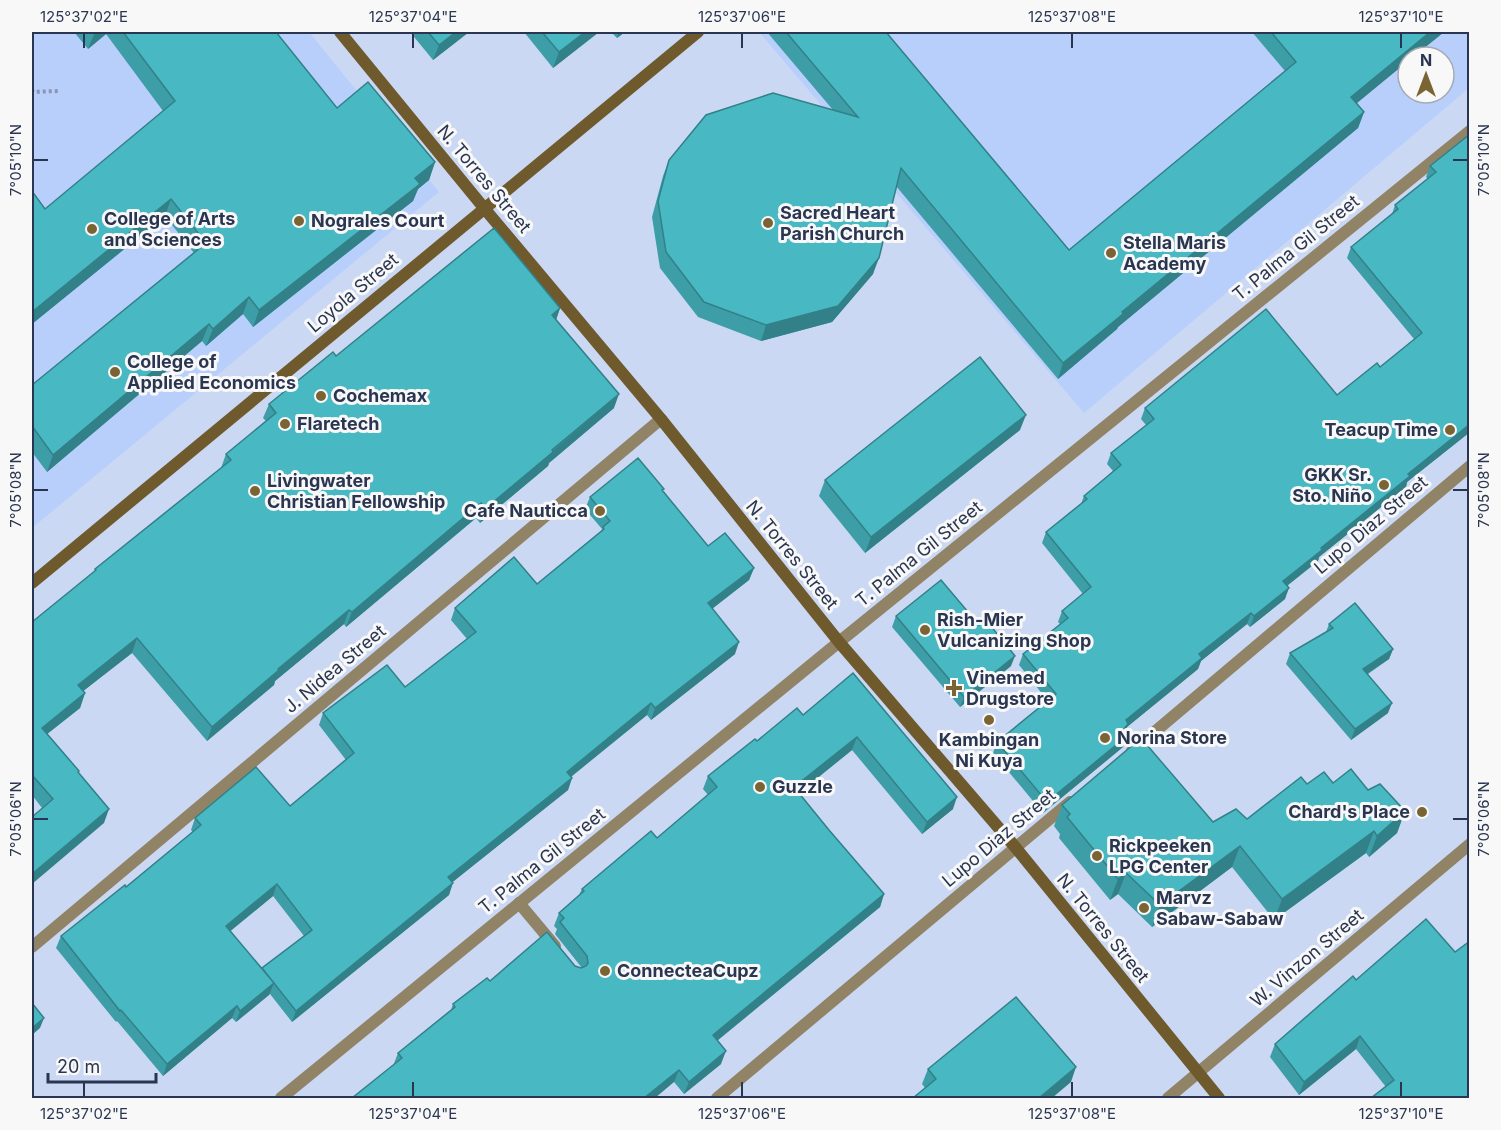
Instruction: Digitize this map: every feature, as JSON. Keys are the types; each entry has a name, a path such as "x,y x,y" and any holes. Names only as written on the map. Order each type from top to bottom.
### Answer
{"street":[{"name":"N. Torres Street","path":"340,32 661,419 839,642 1016,848 1219,1098"},
{"name":"Loyola Street","path":"32,583 698,32"},
{"name":"T. Palma Gil Street","path":"281,1098 1470,131"},
{"name":"J. Nidea Street","path":"32,947 661,419"},
{"name":"Lupo Diaz Street","path":"1124,757 1470,466"},
{"name":"Lupo Diaz Street","path":"717,1098 1079,795"},
{"name":"W. Vinzon Street","path":"1168,1098 1470,844"},
{"path":"519,903 562,955"}],"path":[{"path":"32,90 33,92 58,91"}],"shaded area":[{"path":"32,32 309,32 439,192 32,528"},
{"name":"Stella Maris Academy","path":"759,32 1469,32 1469,88 1456,99 1456,45 1396,45 1396,105 1449,105 1084,413"}],"building":[{"path":"123,32 276,32 337,108 368,82 435,162 415,178 420,184 259,310 249,297 213,329 209,324 53,455 32,426 32,385 206,243 171,199 32,312 32,191 45,209 175,101"},
{"path":"428,32 456,32 439,45"},
{"path":"542,32 585,32 559,52"},
{"path":"786,32 886,32 1069,250 1296,62 1271,32 1430,32 1414,45 1396,45 1396,60 1351,97 1364,112 1063,363 901,168 879,258 838,306 766,325 704,302 666,252 658,201 669,160 706,115 773,93 858,117"},
{"path":"1470,134 1470,424 1283,581 1289,588 1254,616 1251,613 1199,654 1202,658 1126,720 1128,724 1122,731 1127,736 1047,802 997,742 1056,694 1023,654 1068,618 1062,611 1091,587 1046,532 1087,499 1084,496 1121,465 1111,453 1154,419 1145,408 1266,309 1337,395 1377,363 1380,367 1422,333 1351,247 1398,209 1395,205 1436,172 1430,166"},
{"path":"494,228 560,308 552,315 619,394 486,508 481,503 352,612 349,610 278,669 212,727 137,638 78,685 85,693 42,728 109,809 32,874 32,817 53,799 32,775 32,622 231,460 226,454 276,413 269,404 333,352 336,356"},
{"path":"980,357 1026,415 871,537 825,480"},
{"path":"638,458 708,546 725,533 754,568 708,603 739,642 655,708 651,703 567,772 572,778 448,877 453,883 296,1011 274,983 240,1011 237,1006 167,1064 120,1011 61,936 125,885 126,887 201,825 195,818 256,767 290,806 354,753 323,713 387,665 405,687 476,632 455,608 514,557 537,584 604,529 603,527 610,521 590,497","holes":["277,884 312,930 262,968 272,980 226,926"]},
{"path":"941,580 979,625 986,620 1015,656 964,697 896,616"},
{"path":"1355,603 1393,649 1363,669 1392,703 1355,729 1290,653 1333,628 1329,624"},
{"path":"853,673 957,797 927,822 857,737 794,787 884,894 713,1035 726,1051 689,1082 679,1070 644,1098 352,1098 402,1058 398,1053 455,1007 453,1004 487,978 490,981 547,932 575,966 581,968 586,966 587,956 560,922 564,918 559,913 584,891 582,889 651,831 657,838 717,787 708,776 755,739 757,741 797,708 803,715"},
{"path":"1141,738 1213,822 1236,809 1247,819 1301,777 1307,784 1324,772 1333,783 1351,769 1368,790 1380,784 1405,811 1377,836 1374,831 1282,899 1240,846 1160,905 1126,873 1118,879 1067,817 1070,814 1062,805"},
{"path":"1426,919 1455,952 1470,941 1470,1098 1371,1098 1394,1080 1360,1036 1304,1082 1275,1044 1353,976 1356,980"},
{"path":"1016,997 1076,1067 1039,1098 913,1098 936,1079 928,1069"},
{"path":"32,1003 44,1018 32,1028"}],"place":[{"name":"Nograles Court","path":"299,221"},
{"name":"Sacred Heart Parish Church","path":"768,223"},
{"name":"College of Arts and Sciences","path":"92,229"},
{"name":"Stella Maris Academy","path":"1111,253"},
{"name":"College of Applied Economics","path":"115,372"},
{"name":"Cochemax","path":"321,396"},
{"name":"Flaretech","path":"285,424"},
{"name":"Teacup Time","path":"1450,430"},
{"name":"GKK Sr. Sto. Niño","path":"1384,485"},
{"name":"Livingwater Christian Fellowship","path":"255,491"},
{"name":"Cafe Nauticca","path":"600,511"},
{"name":"Rish-Mier Vulcanizing Shop","path":"925,630"},
{"name":"Vinemed Drugstore","path":"954,688"},
{"name":"Kambingan Ni Kuya","path":"989,720"},
{"name":"Norina Store","path":"1105,738"},
{"name":"Guzzle","path":"760,787"},
{"name":"Chard's Place","path":"1422,812"},
{"name":"Rickpeeken LPG Center","path":"1097,856"},
{"name":"Marvz Sabaw-Sabaw","path":"1144,908"},
{"name":"ConnecteaCupz","path":"605,971"}]}
